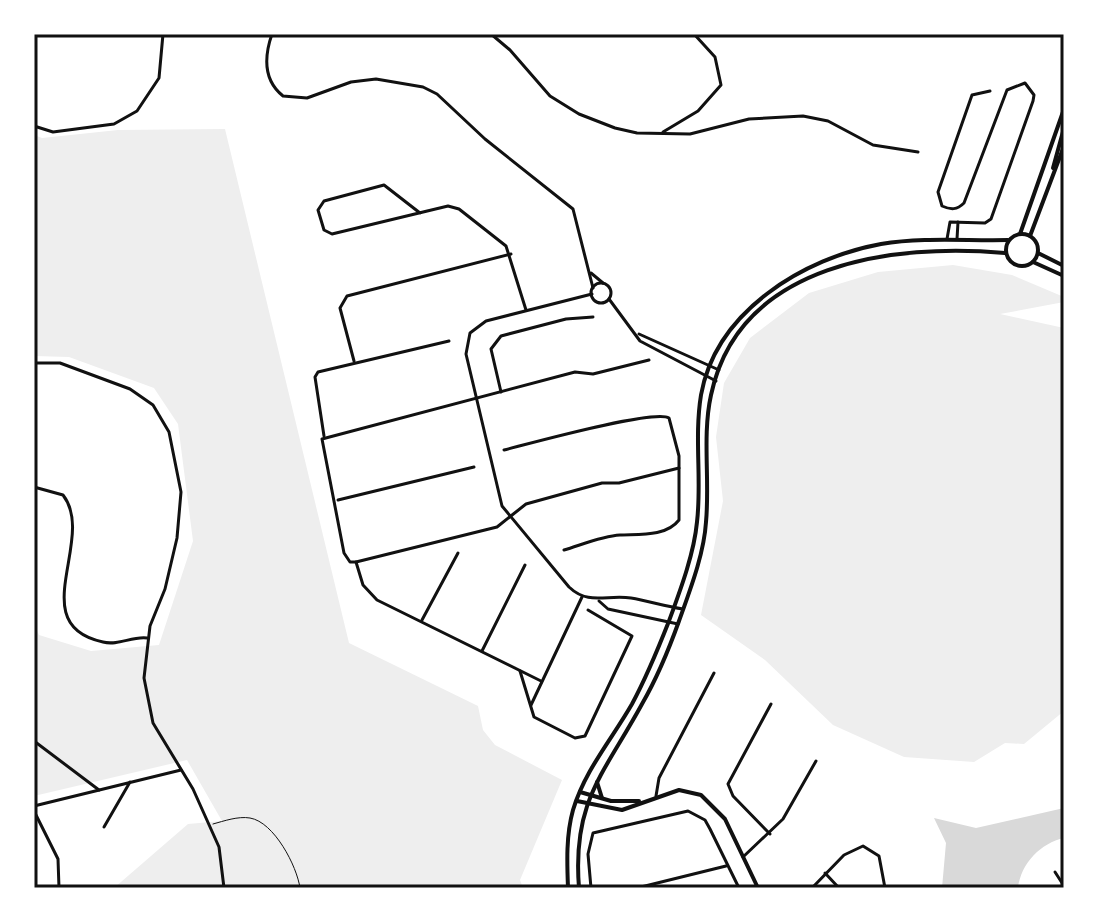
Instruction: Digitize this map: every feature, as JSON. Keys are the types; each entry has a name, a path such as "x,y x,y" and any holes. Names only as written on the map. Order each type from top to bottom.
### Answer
{"street":[{"path":"34,126 53,132 114,124 137,111 159,78 163,34"},
{"path":"272,34 267,55 268,79 283,96 307,98 351,82 376,79 423,87 437,94 485,139 573,209 591,273 592,294 598,302 609,299"},
{"path":"491,34 510,50 550,96 579,114 626,131 690,134 727,122 771,115 816,117 873,145 918,152"},
{"path":"663,132 698,111 721,85 715,57 694,34"},
{"path":"947,239 947,224 985,223 991,219 1034,95 1025,83 1010,86 964,203 959,208 947,209 942,206 938,192 972,95 990,91"},
{"path":"1020,234 1064,109"},
{"path":"1064,128 1030,236 1038,253 1064,266"},
{"path":"1052,173 1064,146"},
{"path":"420,213 384,185 324,201 318,210 324,230 332,234 420,213 448,206 459,209 511,254 526,310"},
{"path":"957,239 958,222"},
{"path":"568,888 567,844 580,792 632,704 674,608 697,523 696,448 702,392 711,367 736,323 775,287 826,260 854,251 882,244 947,239 1008,240 1020,234 1030,236"},
{"path":"1005,253 1008,240"},
{"path":"579,888 577,865 582,815 589,795 642,706 683,609 706,523 711,395 735,341 767,304 830,269 853,261 911,252 1005,253 1016,266 1033,262 1064,276"},
{"path":"1033,262 1038,253"},
{"path":"354,361 340,308 347,296 511,254"},
{"path":"591,273 611,291 609,299"},
{"path":"593,288 605,284"},
{"path":"592,294 486,321 470,333 466,354 502,506 569,587 582,597 599,601 627,597 683,609"},
{"path":"609,299 639,334 720,370"},
{"path":"501,392 491,349 493,342 501,336 566,319 593,317"},
{"path":"639,334 640,341 716,381"},
{"path":"449,341 354,361 318,372 315,377 344,553 350,562 497,527 526,504 602,483 619,483 679,468"},
{"path":"323,438 575,372 593,374 649,360"},
{"path":"34,363 68,365 130,389 146,398 164,418 181,492 177,538 165,589 147,638 144,678 153,723 181,770 219,847 224,888"},
{"path":"504,450 590,426 606,428 662,414 673,425 679,468 680,513 674,526 632,537 620,535 564,550"},
{"path":"336,500 474,467"},
{"path":"34,487 63,495 75,514 63,592 70,621 85,635 105,643 147,638"},
{"path":"421,622 458,553"},
{"path":"356,562 367,593 541,681"},
{"path":"481,652 525,565"},
{"path":"531,705 582,597"},
{"path":"599,601 608,609 678,624"},
{"path":"520,671 534,717 575,738 588,732 632,636 588,610"},
{"path":"656,796 659,778 714,673"},
{"path":"770,834 733,796 728,784 771,704"},
{"path":"34,741 99,790"},
{"path":"743,857 770,834 816,761"},
{"path":"59,888 58,859 34,809 181,770"},
{"path":"597,779 602,798"},
{"path":"104,827 130,782"},
{"path":"577,801 622,810 679,790 701,795 725,819 758,888"},
{"path":"580,792 602,798 642,801"},
{"path":"582,815 601,808"},
{"path":"591,888 588,854 593,833 684,811 697,814 710,829 739,888"},
{"path":"812,888 844,855 863,846 879,856 885,888"},
{"path":"637,888 726,866"},
{"path":"1055,872 1064,886"},
{"path":"825,873 839,888"}],"lane":[{"path":"210,825 248,817 264,823 287,857 300,888"}],"shaded area":[{"path":"225,129 349,643 478,706 483,730 495,745 562,780 520,880 523,888 114,888 188,824 222,821 187,760 34,796 34,624 39,635 91,651 159,645 193,541 178,424 154,388 69,357 34,356 34,135 42,138 118,130"},
{"path":"953,265 1012,275 1064,297 1064,302 1000,314 1064,328 1064,711 1024,744 1005,743 974,762 904,757 833,725 765,660 701,615 723,501 716,437 724,383 750,338 809,293 878,272"},
{"path":"1064,808 1064,838 1040,849 1023,870 1018,888 942,888 946,843 934,818 976,828"}]}
